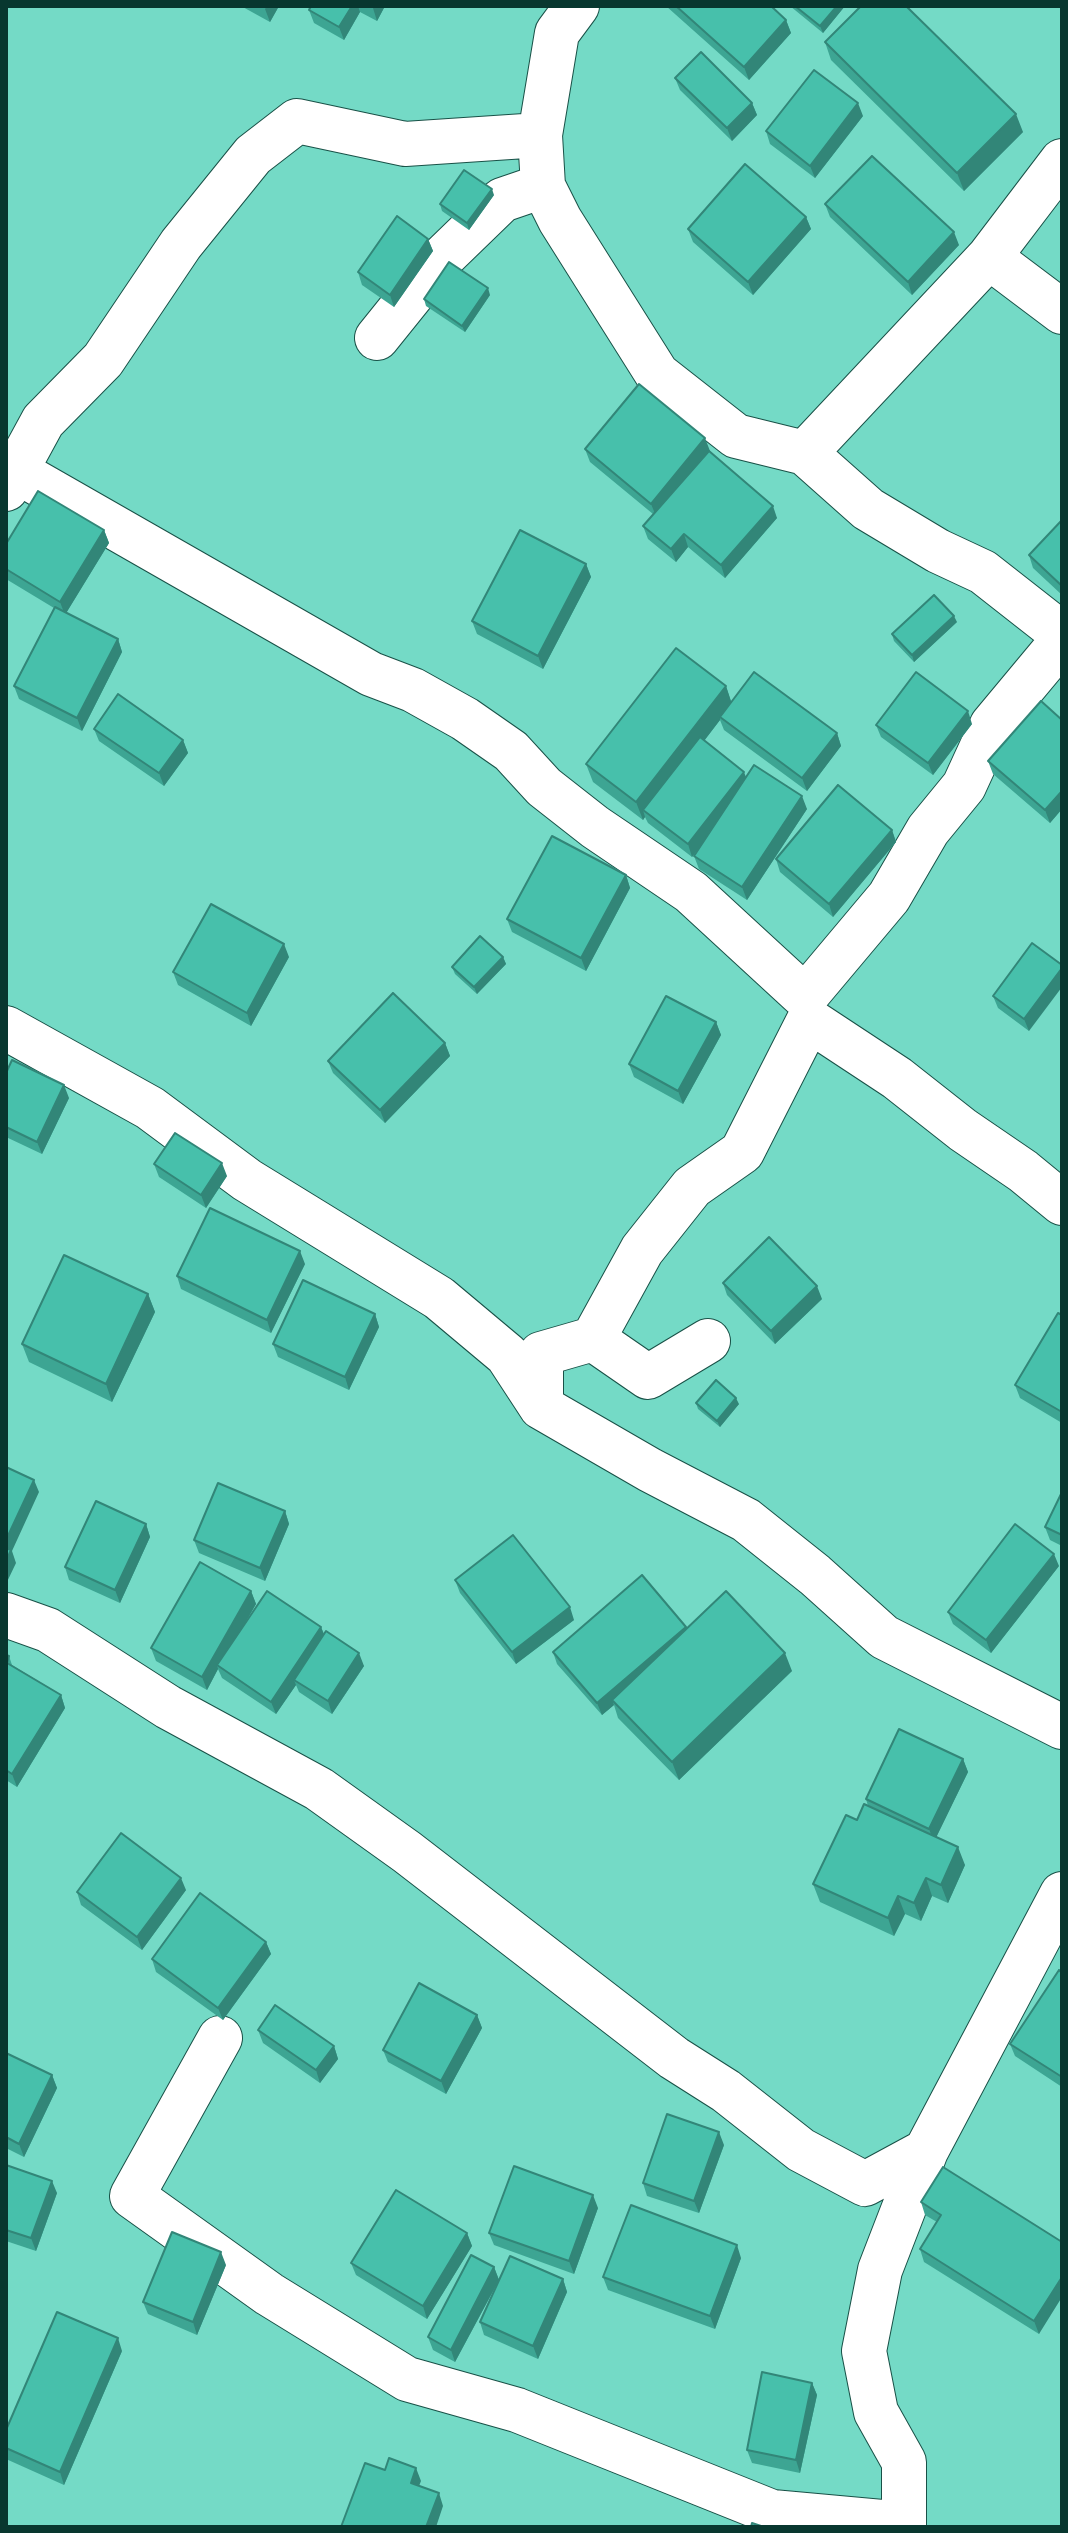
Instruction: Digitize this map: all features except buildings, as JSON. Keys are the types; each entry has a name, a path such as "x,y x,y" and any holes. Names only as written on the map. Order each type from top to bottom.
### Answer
{"street":[{"path":"577,6 557,33 540,135 543,186 560,220 657,374 736,436 805,453 868,509 938,551 983,572 1062,634"},
{"path":"540,135 405,144 297,121 253,155 181,244 103,360 43,421 11,480 371,674 413,690 465,719 511,751 544,787 595,827 691,892 807,1008 1062,1203"},
{"path":"805,453 989,257 1062,161"},
{"path":"377,338 439,261 502,200 543,186"},
{"path":"989,257 1062,312"},
{"path":"541,1407 541,1354 593,1339 642,1250 692,1187 742,1152 807,1008 889,897 928,830 964,786 992,725 1062,641"},
{"path":"6,1028 150,1108 247,1180 439,1298 507,1355 541,1407 650,1470 746,1520 815,1575 884,1637 1062,1727"},
{"path":"593,1339 648,1377 708,1341"},
{"path":"6,1615 48,1630 168,1707 319,1789 431,1870 674,2058 726,2091 801,2150 865,2184 926,2151"},
{"path":"220,2038 132,2196 269,2294 407,2379 517,2410 772,2512 904,2526 904,2462 876,2412 864,2351 880,2270 926,2151 1062,1894"}]}
